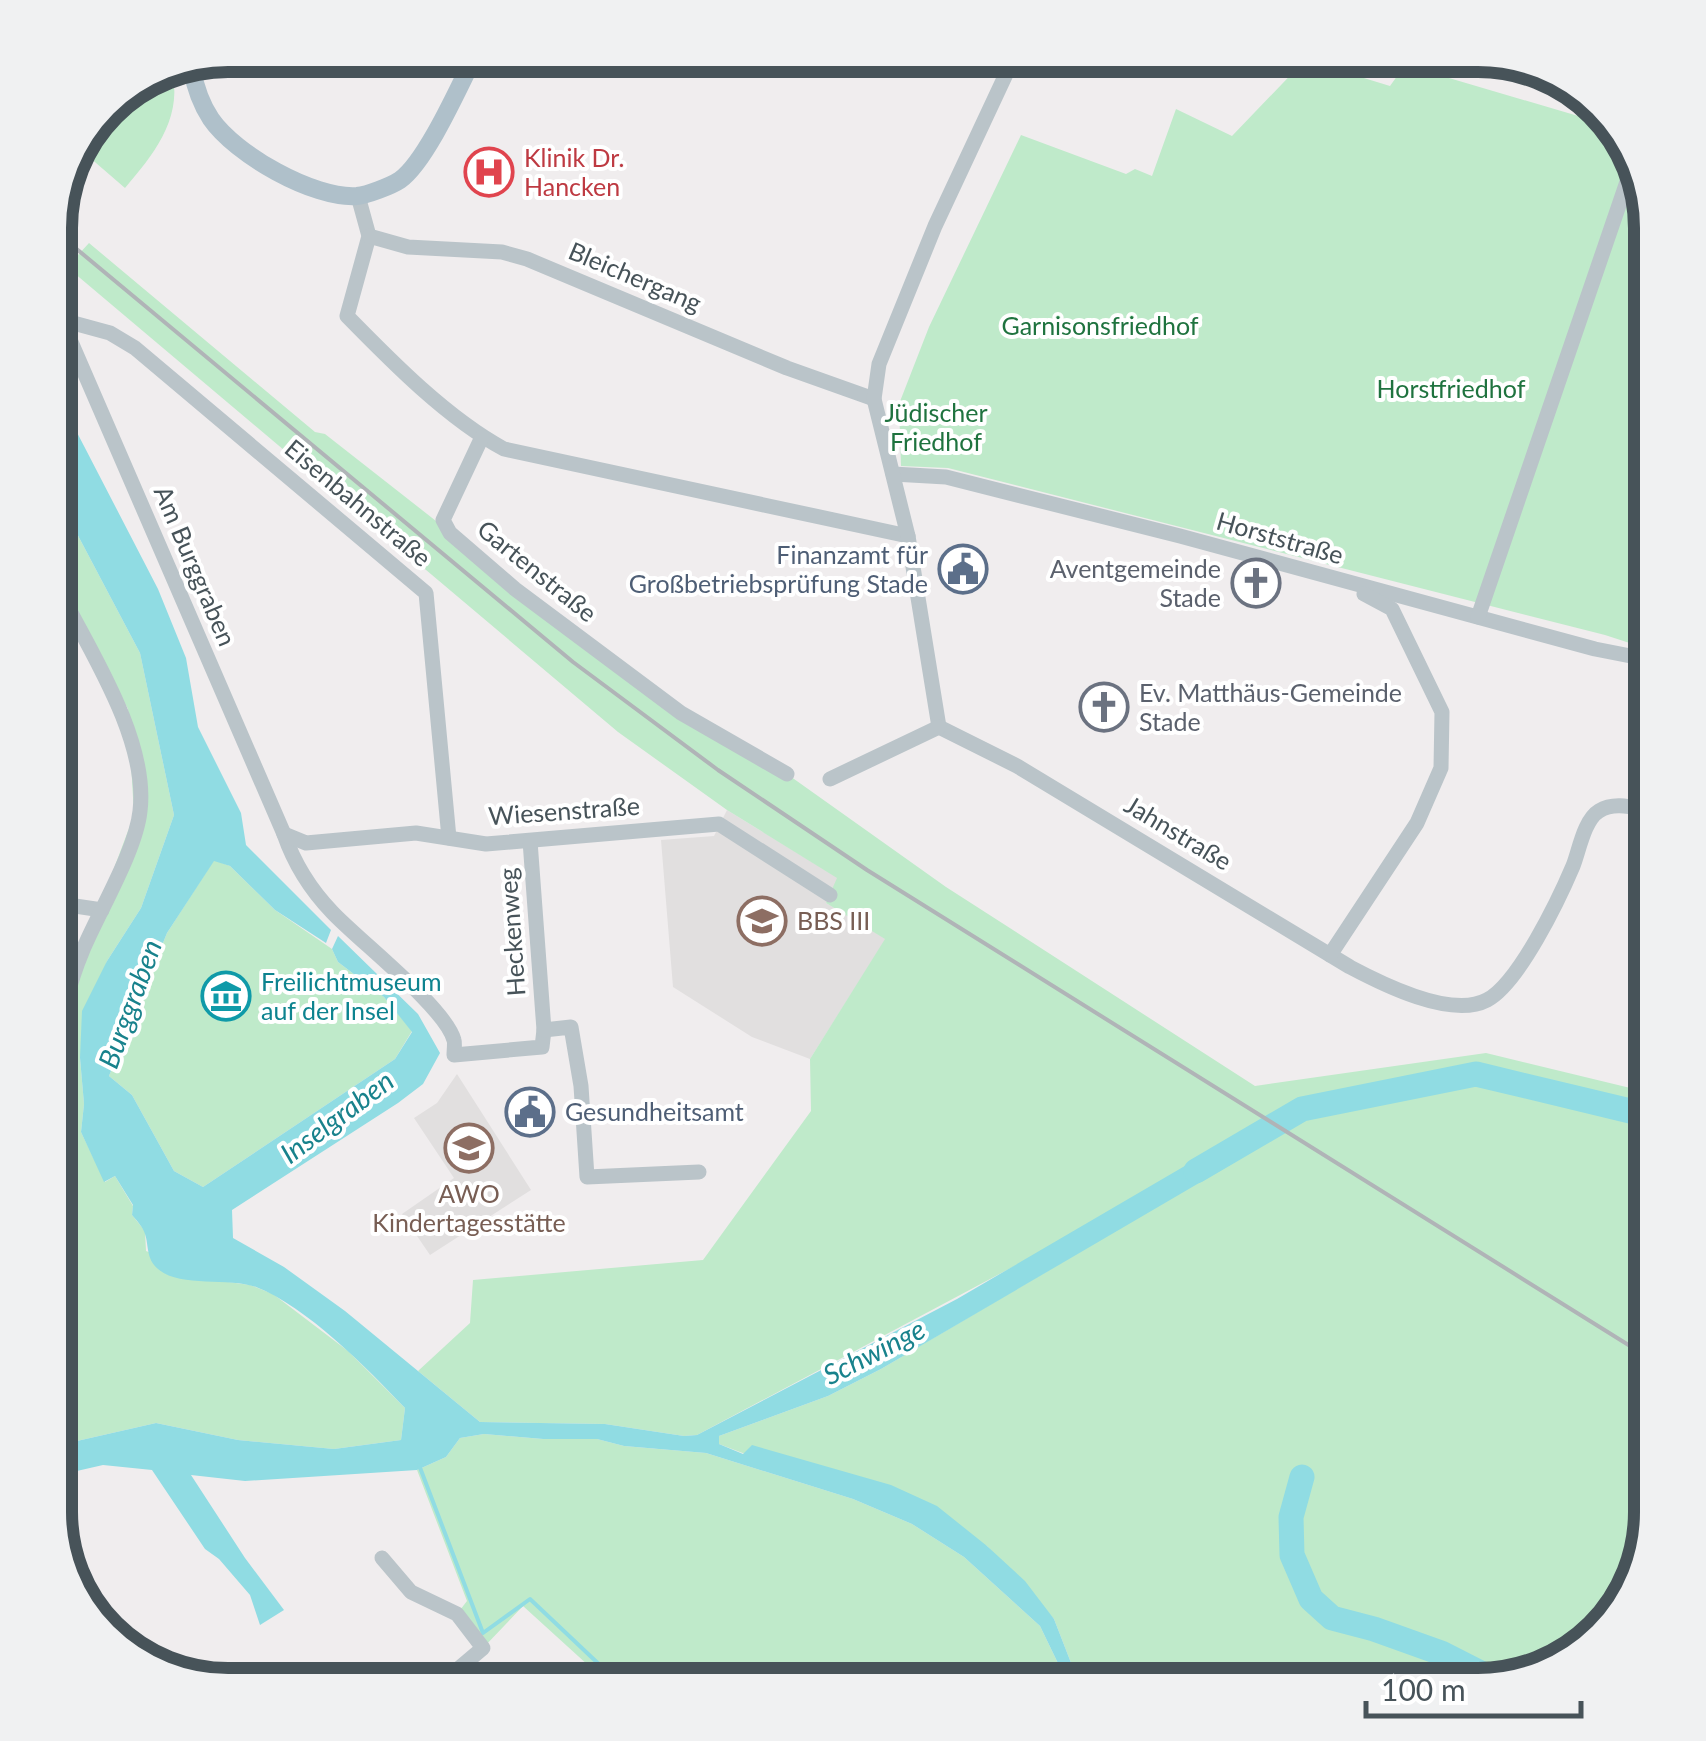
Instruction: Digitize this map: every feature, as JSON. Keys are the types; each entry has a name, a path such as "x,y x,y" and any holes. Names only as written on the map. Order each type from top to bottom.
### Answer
{"main road":[{"path":"194,76 211,119 242,152 315,190 358,196 401,180 436,133 466,72"}],"street":[{"path":"830,779 939,727 908,536 874,398 878,364 1007,73"},
{"path":"1478,617 1627,183"},
{"path":"358,196 369,236 347,316 384,354 482,437 504,449 908,536"},
{"name":"Bleichergang","path":"369,236 408,247 502,252 527,259 787,368 874,398"},
{"name":"Eisenbahnstraße","path":"73,324 110,333 135,348 426,593 449,838"},
{"name":"Am Burggraben","path":"73,346 294,865 328,909 416,991 445,1025 455,1042 454,1055 542,1047 544,1030"},
{"name":"Gartenstraße","path":"482,437 444,520 450,533 515,589 681,713 787,774"},
{"name":"Horststraße","path":"893,474 946,477 1634,657"},
{"path":"1330,955 1417,823 1442,768 1442,712 1392,609 1338,581"},
{"path":"72,975 140,812 138,771 123,719 73,618"},
{"name":"Jahnstraße","path":"939,727 1017,766 1388,987 1451,1004 1487,1000 1502,988 1529,952 1564,885 1590,820 1599,811 1622,805 1634,808"},
{"name":"Wiesenstraße","path":"284,834 306,843 416,833 486,844 719,824 830,895"},
{"name":"Heckenweg","path":"530,840 544,1030 571,1027 587,1177 698,1172"},
{"path":"72,906 102,910"},
{"path":"382,1558 410,1592 457,1614 483,1648 458,1669"}],"shaded area":[{"name":"BBS III","path":"727,810 838,878 826,903 886,939 810,1059 752,1037 673,987 661,840 714,836"},
{"name":"AWO Kindertagesstätte","path":"457,1074 531,1190 430,1255 402,1214 454,1178 414,1118 437,1103"}],"green space":[{"path":"1293,73 1347,73 1390,86 1399,73 1432,73 1587,119 1595,126 1613,151 1625,178 1634,229 1634,644 948,468 901,466 899,404 929,327 1021,135 1126,174 1135,169 1152,176 1176,109 1232,136"},
{"path":"173,83 169,123 155,150 125,188 90,158 126,111"},
{"path":"89,243 315,432 325,434 681,713 787,774 946,887 1255,1086 1486,1053 1634,1089 1634,1512 1625,1563 1601,1607 1580,1630 1555,1648 1508,1666 1073,1669 1054,1619 987,1546 719,1444 719,1436 828,1396 881,1369 1234,1161 1223,1155 697,1435 605,1424 480,1422 418,1371 470,1323 473,1280 703,1260 811,1111 810,1059 885,939 826,903 837,878 727,810 618,732 73,272 73,260"},
{"path":"73,526 140,653 174,815 141,908 107,961 80,1058 84,1104 81,1132 105,1182 115,1176 133,1206 132,1215 145,1231 146,1251 228,1282 273,1294 348,1351 405,1408 401,1440 334,1449 238,1440 156,1423 72,1442 72,1002 101,903 134,815 128,709 73,606"},
{"path":"214,860 230,866 275,910 332,949 338,962 384,997 412,1031 395,1059 203,1187 174,1171 132,1095 109,1076 167,933"},
{"path":"484,1434 597,1439 624,1446 706,1453 853,1499 912,1524 964,1557 1040,1626 1061,1669 592,1669 523,1606 483,1648 457,1614 467,1601 417,1470 446,1457 460,1438"}],"water":[{"path":"73,424 158,589 186,658 198,727 241,813 246,845 331,930 326,943 275,910 230,866 214,861 167,933 109,1076 132,1095 174,1171 203,1187 395,1059 412,1032 384,997 338,962 332,949 338,936 418,1014 440,1053 423,1084 398,1103 232,1210 233,1238 284,1267 345,1311 480,1422 605,1424 697,1435 957,1299 1219,1146 1223,1155 1235,1162 881,1369 828,1396 719,1436 719,1444 743,1454 752,1445 891,1485 937,1506 1025,1581 1054,1619 1073,1669 1061,1669 1040,1626 964,1557 912,1524 853,1499 706,1453 624,1446 597,1439 484,1434 460,1438 446,1457 417,1470 245,1481 191,1475 284,1610 260,1625 250,1595 219,1559 205,1549 152,1470 103,1465 72,1472 72,1442 156,1423 238,1440 334,1449 401,1440 405,1408 335,1340 275,1296 245,1284 179,1278 158,1269 150,1257 144,1231 132,1215 133,1205 115,1176 104,1182 81,1132 82,1011 107,961 141,908 174,815 140,653 73,526"}],"waterway":[{"name":"Schwinge","path":"1196,1171 1302,1109 1476,1074 1634,1112"},
{"path":"419,1465 483,1633 530,1599 604,1669"},
{"path":"1302,1477 1291,1517 1292,1555 1311,1599 1332,1618 1441,1653 1472,1669"}],"railway":[{"path":"73,246 573,662 718,770 867,870 1634,1348"}],"place":[{"name":"Klinik Dr. Hancken","path":"489,172"},
{"name":"Finanzamt für Großbetriebsprüfung Stade","path":"963,569"},
{"name":"Aventgemeinde Stade","path":"1256,583"},
{"name":"Ev. Matthäus-Gemeinde Stade","path":"1104,707"},
{"name":"BBS III","path":"762,921"},
{"name":"Freilichtmuseum auf der Insel","path":"226,996"},
{"name":"Gesundheitsamt","path":"530,1112"},
{"name":"AWO Kindertagesstätte","path":"469,1148"}],"park label":[{"name":"Garnisonsfriedhof","path":"1100,326"},
{"name":"Horstfriedhof","path":"1451,389"},
{"name":"Jüdischer Friedhof","path":"936,428"}],"water label":[{"name":"Burggraben","path":"130,1004"},
{"name":"Inselgraben","path":"337,1117"}]}
